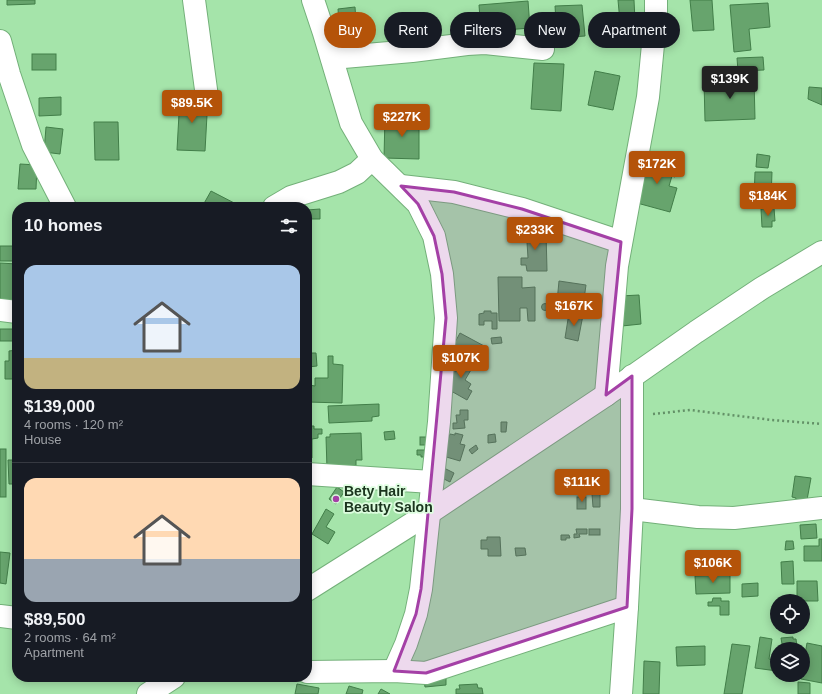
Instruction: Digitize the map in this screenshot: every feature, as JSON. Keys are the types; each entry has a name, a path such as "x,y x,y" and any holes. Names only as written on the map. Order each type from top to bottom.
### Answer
{"street":[{"path":"194,0 207,97"},
{"path":"313,0 351,123 372,159 418,204 434,236 442,274 446,318 439,422 421,589 416,614 406,644 394,671"},
{"path":"606,394 617,266 648,97 656,0"},
{"path":"0,41 9,74 33,145 62,202"},
{"path":"332,58 412,51 467,44 485,43 524,46"},
{"path":"282,202 290,197 339,182 357,173 372,159"},
{"path":"401,186 454,192 522,209 621,242"},
{"path":"312,587 429,513 762,288 822,252"},
{"path":"0,310 12,311"},
{"path":"620,693 627,607 632,509 632,376"},
{"path":"312,474 432,482"},
{"path":"632,509 698,517 734,518 822,508"},
{"path":"312,672 394,671 426,673 627,607"},
{"path":"0,616 12,617"}],"path":[{"path":"631,417 690,410 772,420 822,424"}],"highlighted area":[{"path":"401,186 454,192 522,209 621,242 606,395 632,376 632,509 627,607 426,673 394,671 416,614 421,589 446,318 442,274 434,236 418,204"}],"building":[{"path":"7,0 35,0 35,4 7,5"},
{"path":"618,0 634,0 635,12 619,12"},
{"path":"690,0 712,0 714,30 693,31"},
{"path":"528,1 529,12 524,12 524,28 516,29 516,12 480,12 479,5"},
{"path":"768,3 770,27 749,29 751,50 734,52 730,5"},
{"path":"582,5 585,36 580,36 580,12 555,12 555,6"},
{"path":"355,7 355,12 338,12 338,9"},
{"path":"32,54 56,54 56,70 32,70"},
{"path":"763,57 764,70 738,71 737,58"},
{"path":"534,63 564,64 561,111 531,109"},
{"path":"595,71 620,76 613,110 588,105"},
{"path":"754,79 755,119 705,121 704,81"},
{"path":"809,87 822,88 822,105 808,99"},
{"path":"180,96 208,97 205,151 177,150"},
{"path":"61,97 61,115 39,116 39,98"},
{"path":"385,116 419,117 419,159 384,158"},
{"path":"94,122 118,122 119,160 95,160"},
{"path":"46,127 63,129 60,154 44,152"},
{"path":"757,154 770,156 768,168 756,167"},
{"path":"659,157 676,162 674,169 678,169 675,177 672,176 669,186 677,188 670,212 637,203 641,161 657,166"},
{"path":"20,164 37,165 36,189 18,189"},
{"path":"755,172 772,172 771,199 754,199"},
{"path":"211,191 232,202 205,202"},
{"path":"774,208 775,221 772,221 772,227 762,227 761,209"},
{"path":"320,209 320,219 312,219 312,210"},
{"path":"546,231 547,271 527,271 526,265 521,265 521,258 528,258 527,242 521,242 521,232"},
{"path":"0,246 12,246 12,261 0,261"},
{"path":"0,263 12,264 12,306 0,306"},
{"path":"498,277 522,277 522,288 535,287 535,321 528,321 527,308 520,308 520,321 499,321"},
{"path":"559,281 586,285 583,306 557,302"},
{"path":"639,295 641,324 622,326 620,296"},
{"path":"545,304 548,307 545,310 542,307"},
{"path":"484,311 497,313 497,329 492,329 492,321 484,321 484,325 479,325 479,314 484,313"},
{"path":"569,313 583,315 578,341 565,338"},
{"path":"0,329 12,329 12,341 0,341"},
{"path":"460,333 486,347 479,360 453,346"},
{"path":"501,337 502,343 492,344 491,338"},
{"path":"9,351 12,351 12,379 5,379 5,361 9,361"},
{"path":"312,353 316,353 317,366 312,367"},
{"path":"461,355 475,363 465,380 471,384 468,389 472,391 467,400 444,387 453,370 456,372 460,364 457,362"},
{"path":"328,356 333,356 333,364 343,365 342,403 312,402 312,386 315,386 315,378 328,378"},
{"path":"379,404 379,416 372,417 372,421 329,423 328,406"},
{"path":"460,410 468,410 468,420 464,420 465,428 453,429 453,423 457,423 456,415 460,415"},
{"path":"501,422 507,422 506,432 501,432"},
{"path":"312,426 314,426 314,429 322,429 322,434 318,434 318,438 312,439"},
{"path":"394,431 395,439 385,440 384,432"},
{"path":"361,433 362,460 356,460 356,468 327,469 326,437 330,437 330,434"},
{"path":"455,433 463,435 460,444 465,445 460,461 443,456 450,434 455,435"},
{"path":"495,434 496,442 488,443 488,435"},
{"path":"420,437 427,437 427,445 420,445"},
{"path":"476,445 478,449 472,454 469,450"},
{"path":"0,449 6,449 6,497 0,497"},
{"path":"417,450 428,450 428,457 421,457 421,455 417,455"},
{"path":"8,460 12,460 12,484 9,484"},
{"path":"442,467 454,473 450,482 438,476"},
{"path":"795,476 811,478 805,511 794,509 796,498 792,497"},
{"path":"337,487 344,492 336,504 329,499"},
{"path":"592,494 600,494 600,507 593,507"},
{"path":"577,497 586,497 586,509 577,509"},
{"path":"326,509 334,514 326,527 335,532 328,544 312,534"},
{"path":"816,524 817,538 801,539 800,525"},
{"path":"576,529 587,529 587,534 579,534 580,537 574,538 574,534 577,534"},
{"path":"589,529 600,529 600,535 589,535"},
{"path":"561,535 569,535 570,538 561,540"},
{"path":"487,537 500,537 501,556 488,556 488,549 481,549 481,540 487,540"},
{"path":"819,539 822,539 822,561 804,561 804,546 819,546"},
{"path":"786,541 793,541 794,549 785,550"},
{"path":"515,548 525,548 526,555 516,556"},
{"path":"0,552 10,553 6,584 0,583"},
{"path":"730,557 732,570 720,571 718,558"},
{"path":"793,561 794,584 782,584 781,562"},
{"path":"730,575 730,593 696,594 695,576"},
{"path":"797,581 817,581 818,601 810,601 810,594 797,594"},
{"path":"758,583 758,596 742,597 742,584"},
{"path":"713,598 721,598 721,601 729,601 729,615 720,615 720,606 708,606 708,602 712,602"},
{"path":"760,637 772,639 772,642 770,642 770,670 755,668"},
{"path":"793,637 793,639 796,639 796,642 782,642 781,638"},
{"path":"732,644 750,646 742,694 724,694"},
{"path":"810,644 822,646 822,683 810,681"},
{"path":"705,646 705,665 677,666 676,647"},
{"path":"644,661 660,662 659,694 643,694"},
{"path":"446,677 446,685 425,687 424,680"},
{"path":"798,682 810,683 810,694 798,694"},
{"path":"297,684 319,688 318,694 295,694"},
{"path":"477,684 478,688 482,688 483,694 456,694 456,689 460,689 459,685"},
{"path":"349,686 363,690 362,694 346,694"},
{"path":"381,689 390,694 378,694"}],"place":[{"name":"Bety Hair Beauty Salon","path":"336,499"}]}
